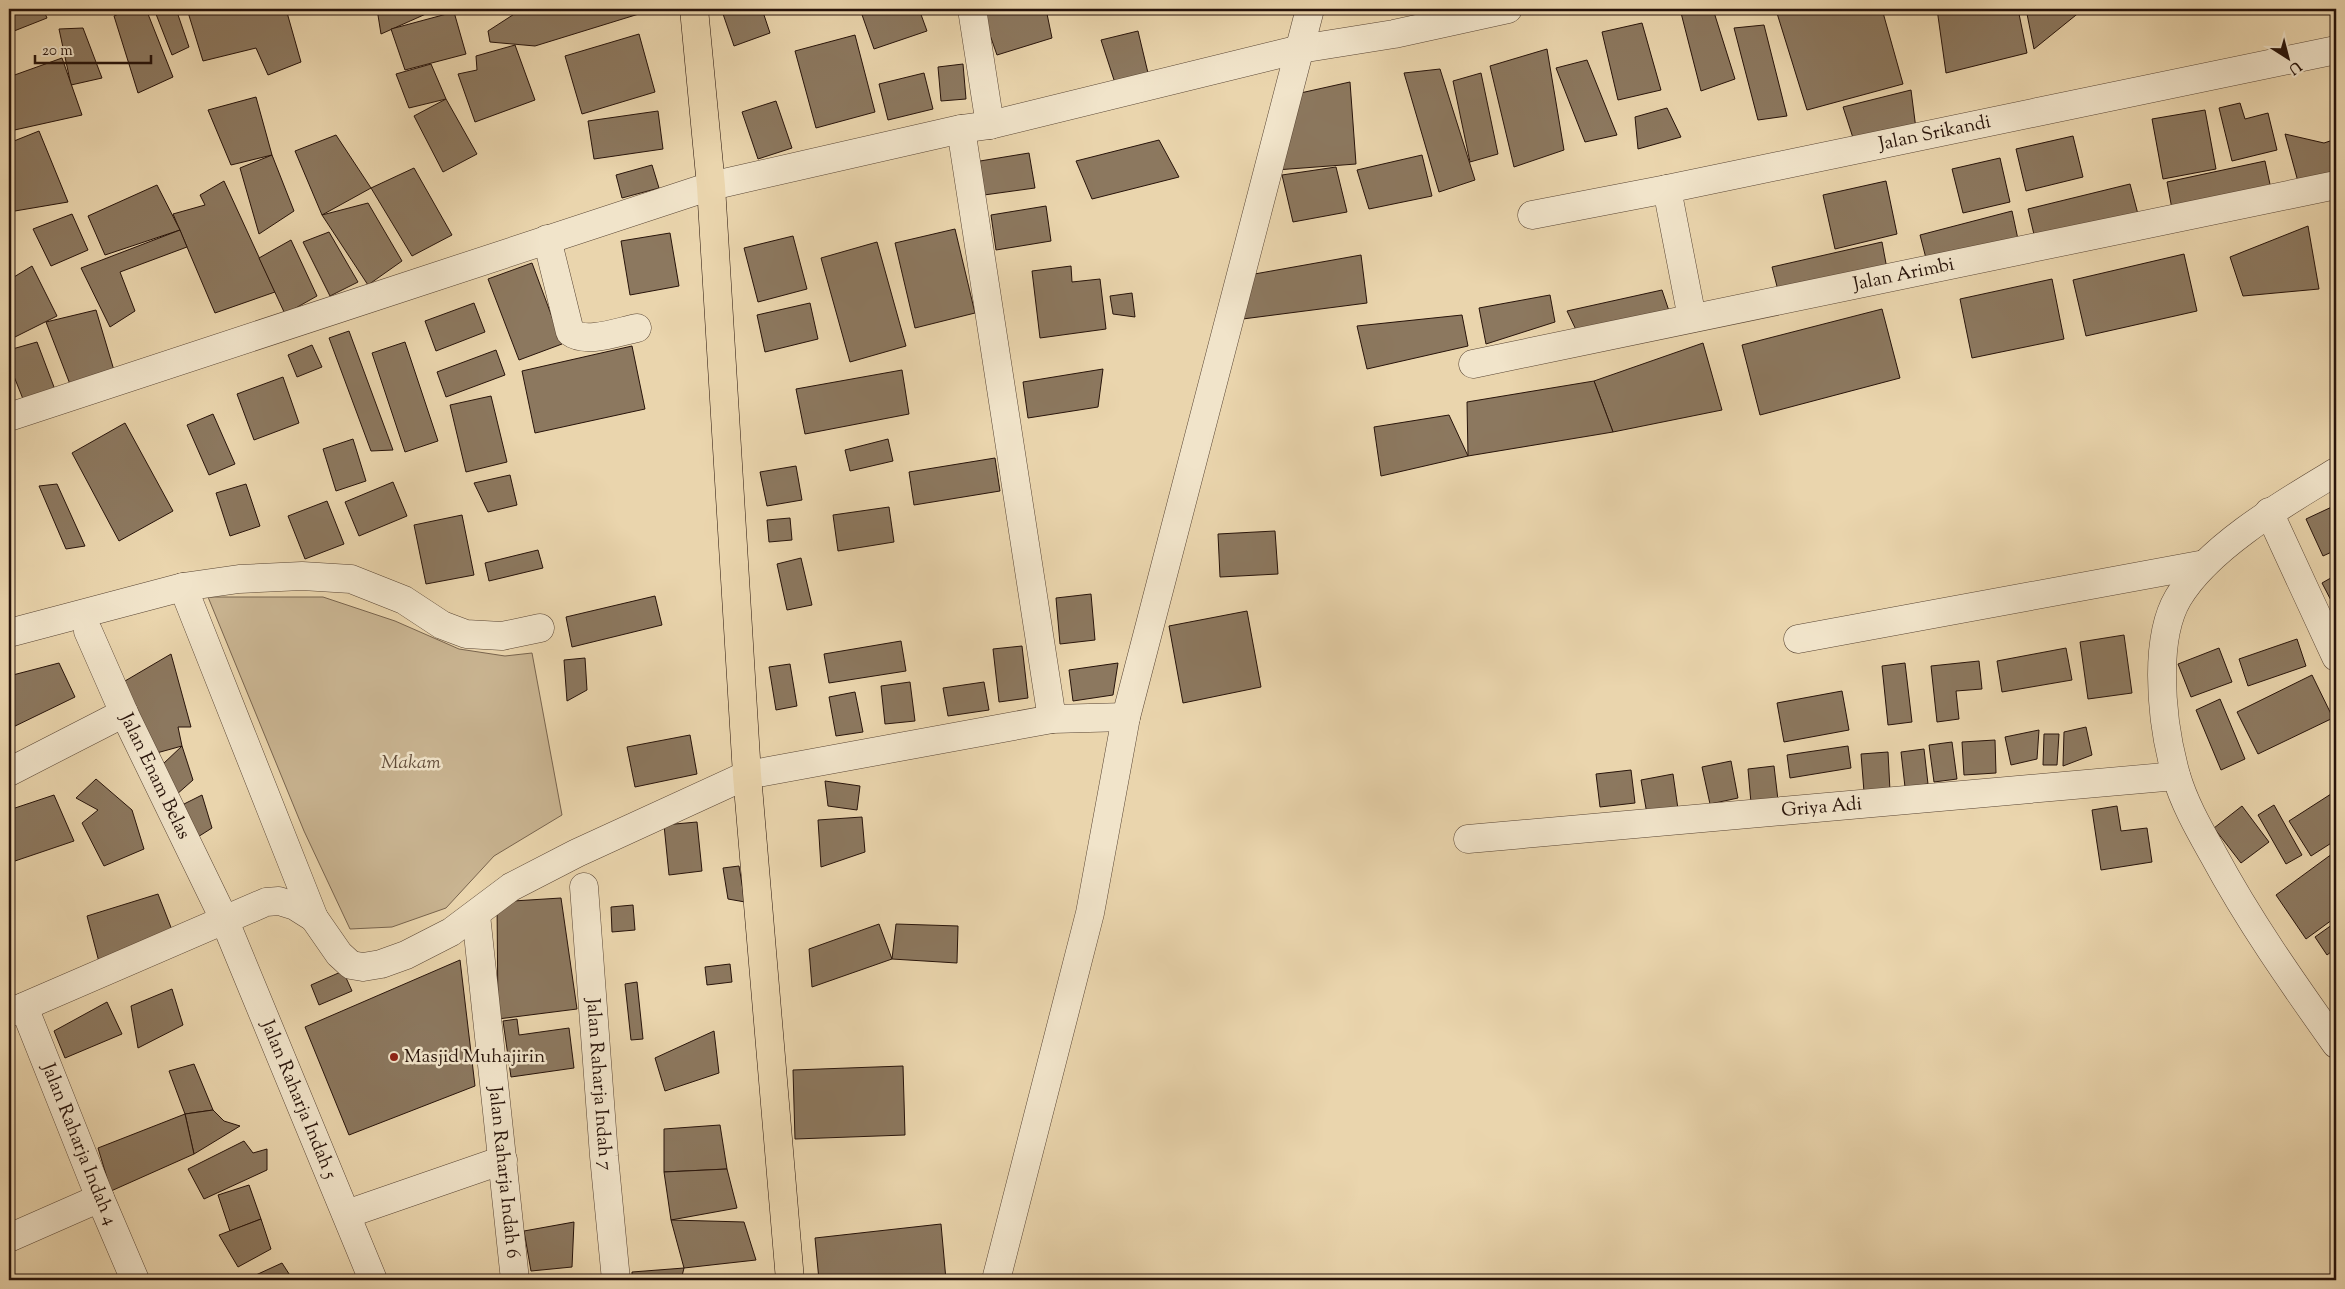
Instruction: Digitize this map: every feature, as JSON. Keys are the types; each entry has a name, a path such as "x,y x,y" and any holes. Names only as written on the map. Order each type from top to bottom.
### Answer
{"main road":[{"path":"694,9 711,186 747,775 790,1280"}],"street":[{"path":"972,9 990,125"},
{"path":"996,1280 1090,913 1126,717 1310,9"},
{"path":"9,417 711,186 960,129 990,125 1300,49 1394,34 1508,9"},
{"name":"Jalan Srikandi","path":"1532,215 1667,189 2336,50"},
{"path":"960,129 1052,719"},
{"name":"Jalan Arimbi","path":"1473,364 2336,185"},
{"path":"1667,189 1692,318"},
{"path":"547,239 570,332 577,338 586,338 637,328"},
{"path":"2336,472 2269,512 2205,564 2178,598 2168,625 2162,652 2164,720 2176,776 2192,816 2260,936 2336,1044"},
{"path":"2269,512 2336,656"},
{"path":"1798,639 2205,564"},
{"path":"9,633 183,587 239,578 302,576 351,579 404,600 442,625 466,634 502,636 540,628"},
{"path":"183,587 314,918 339,954 351,965 381,964 406,955 451,932 476,916 511,887 577,854 747,775 1052,719 1126,717"},
{"name":"Jalan Enam Belas","path":"88,631 124,714 224,919"},
{"path":"9,772 124,714"},
{"name":"Griya Adi","path":"1468,839 2176,776"},
{"name":"Jalan Raharja Indah 7","path":"584,887 604,1156 616,1280"},
{"path":"16,1010 266,902 279,901 295,906 314,918"},
{"name":"Jalan Raharja Indah 6","path":"476,916 504,1160 515,1280"},
{"name":"Jalan Raharja Indah 5","path":"224,919 373,1280"},
{"name":"Jalan Raharja Indah 4","path":"16,1010 135,1280"},
{"path":"347,1214 504,1160"},
{"path":"9,1238 100,1198"}],"green space":[{"name":"Makam","path":"208,597 323,597 395,621 459,649 505,656 532,653 562,815 494,856 446,908 392,927 350,929 304,831"}],"building":[{"path":"9,9 43,9 47,18 9,33"},
{"path":"130,9 146,9 173,77 138,93 114,16"},
{"path":"154,9 176,9 189,47 172,55"},
{"path":"187,9 286,9 301,62 268,75 256,48 203,61"},
{"path":"377,9 437,9 381,34"},
{"path":"522,9 641,9 642,13 535,46 490,42 488,31"},
{"path":"729,9 762,9 770,33 734,46 722,11"},
{"path":"860,9 919,9 927,31 874,49"},
{"path":"1003,9 1046,9 1052,38 997,55 983,15"},
{"path":"1680,9 1713,9 1735,79 1701,91"},
{"path":"1882,9 1903,84 1807,110 1776,10"},
{"path":"1937,9 2018,9 2027,53 1946,73"},
{"path":"2026,9 2080,9 2081,11 2034,49"},
{"path":"454,12 466,54 405,70 391,29"},
{"path":"1642,23 1661,90 1618,100 1602,32"},
{"path":"1764,25 1787,116 1758,120 1734,28"},
{"path":"83,28 102,78 71,85 59,29"},
{"path":"1138,31 1148,73 1115,83 1101,40"},
{"path":"639,34 655,92 582,114 565,56"},
{"path":"855,35 875,112 816,128 795,51"},
{"path":"515,45 535,100 475,122 458,74 477,70 476,56"},
{"path":"1547,49 1564,150 1514,167 1490,66"},
{"path":"62,58 82,115 10,131 9,77"},
{"path":"1587,60 1617,135 1585,142 1556,68"},
{"path":"431,64 446,99 409,108 396,74"},
{"path":"963,64 966,99 941,101 938,67"},
{"path":"1440,69 1475,180 1439,192 1404,73"},
{"path":"924,73 933,109 888,120 879,84"},
{"path":"1481,73 1498,154 1470,162 1453,81"},
{"path":"1350,82 1356,164 1276,170 1296,94"},
{"path":"1911,90 1916,129 1855,144 1843,107"},
{"path":"256,97 272,155 231,165 208,110"},
{"path":"446,99 477,154 443,172 414,116"},
{"path":"776,101 792,148 758,159 742,112"},
{"path":"2240,103 2245,119 2268,113 2277,150 2232,161 2219,108"},
{"path":"1667,108 1681,137 1638,149 1635,117"},
{"path":"2205,110 2216,169 2163,179 2152,119"},
{"path":"658,111 663,149 594,159 588,121"},
{"path":"39,131 68,202 9,212 9,143"},
{"path":"2285,134 2324,143 2336,139 2336,179 2300,189"},
{"path":"336,135 371,188 322,215 295,151"},
{"path":"2073,136 2083,177 2026,191 2016,149"},
{"path":"1159,140 1179,177 1092,199 1076,161"},
{"path":"1029,153 1035,188 984,195 980,161"},
{"path":"272,155 294,211 259,234 240,168"},
{"path":"1422,155 1432,196 1369,209 1357,170"},
{"path":"2000,158 2010,202 1963,213 1952,169"},
{"path":"2265,161 2271,189 2172,209 2167,182"},
{"path":"652,165 659,188 622,198 616,175"},
{"path":"1336,167 1347,212 1293,222 1282,175"},
{"path":"414,168 452,235 412,256 371,188"},
{"path":"224,181 275,292 215,313 173,214 205,205 200,195"},
{"path":"1886,181 1897,234 1835,249 1823,195"},
{"path":"2130,184 2139,218 2036,243 2028,209"},
{"path":"157,185 180,230 105,255 88,216"},
{"path":"368,203 402,261 368,285 322,215"},
{"path":"1046,206 1051,241 996,250 991,215"},
{"path":"2012,211 2019,244 1928,266 1920,235"},
{"path":"72,214 88,250 51,266 33,229"},
{"path":"2308,226 2319,289 2243,296 2230,257"},
{"path":"955,229 975,313 915,328 895,243"},
{"path":"180,230 187,247 120,272 135,311 110,327 81,268"},
{"path":"329,232 358,282 330,296 303,242"},
{"path":"670,233 679,286 630,295 621,241"},
{"path":"793,236 807,289 758,302 744,248"},
{"path":"291,240 317,296 285,314 259,258"},
{"path":"877,242 906,346 850,362 821,258"},
{"path":"1882,242 1887,269 1779,294 1772,267"},
{"path":"2184,254 2197,311 2086,336 2073,280"},
{"path":"1361,255 1367,303 1235,320 1249,275"},
{"path":"532,263 562,344 519,360 488,279"},
{"path":"32,266 57,316 9,340 9,280"},
{"path":"1071,266 1072,282 1100,279 1106,329 1040,338 1032,271"},
{"path":"2052,279 2064,339 1972,358 1960,299"},
{"path":"1662,290 1670,314 1579,336 1567,311"},
{"path":"1132,293 1135,317 1113,314 1110,296"},
{"path":"1550,295 1555,322 1486,344 1479,308"},
{"path":"474,303 485,332 436,351 425,321"},
{"path":"810,303 818,339 765,352 757,315"},
{"path":"1882,309 1900,378 1760,415 1742,345"},
{"path":"96,310 116,377 73,392 46,322"},
{"path":"1462,315 1468,346 1367,369 1357,326"},
{"path":"349,331 393,450 371,451 329,338"},
{"path":"37,342 57,395 25,404 9,364 9,350"},
{"path":"405,342 438,441 405,452 372,353"},
{"path":"1703,343 1722,410 1613,432 1594,381"},
{"path":"312,345 322,367 297,377 288,355"},
{"path":"632,346 645,409 535,433 522,371"},
{"path":"496,350 505,375 446,397 437,372"},
{"path":"1103,369 1098,407 1028,418 1023,382"},
{"path":"902,370 909,414 805,434 796,389"},
{"path":"283,377 299,423 254,440 237,394"},
{"path":"1594,381 1613,432 1468,456 1467,402"},
{"path":"491,396 507,462 466,472 450,405"},
{"path":"213,414 235,464 209,475 187,425"},
{"path":"1449,415 1468,456 1381,476 1374,427"},
{"path":"125,423 173,511 119,541 72,453"},
{"path":"353,439 366,481 336,491 323,449"},
{"path":"888,439 893,461 850,471 845,450"},
{"path":"995,458 1000,491 914,505 909,472"},
{"path":"796,466 802,500 767,506 760,472"},
{"path":"510,475 517,505 488,512 474,483"},
{"path":"393,482 407,516 359,536 345,502"},
{"path":"57,484 85,546 66,549 39,486"},
{"path":"246,484 260,526 230,536 216,493"},
{"path":"327,501 344,544 305,559 288,516"},
{"path":"2336,505 2336,550 2323,556 2306,519"},
{"path":"889,507 894,542 838,551 833,515"},
{"path":"462,515 474,575 426,584 414,525"},
{"path":"790,518 792,540 769,542 767,520"},
{"path":"1275,531 1278,574 1220,577 1218,534"},
{"path":"538,550 543,568 489,581 485,563"},
{"path":"801,558 812,605 787,610 777,564"},
{"path":"2336,575 2336,610 2322,583"},
{"path":"1091,594 1095,640 1060,644 1056,598"},
{"path":"655,596 662,625 572,647 566,617"},
{"path":"1247,611 1261,687 1183,703 1169,626"},
{"path":"2124,635 2132,693 2088,699 2080,642"},
{"path":"2297,639 2306,666 2248,686 2239,659"},
{"path":"901,641 906,671 829,683 824,654"},
{"path":"1022,646 1028,698 999,702 993,649"},
{"path":"2066,648 2072,680 2002,692 1997,661"},
{"path":"2219,648 2232,682 2191,697 2178,664"},
{"path":"171,654 191,727 178,727 182,746 153,754 125,681"},
{"path":"585,658 587,690 567,701 564,660"},
{"path":"1979,661 1982,689 1956,691 1959,719 1937,722 1931,666"},
{"path":"59,663 75,697 9,729 9,676"},
{"path":"1118,663 1113,695 1073,701 1069,670"},
{"path":"1905,663 1912,722 1888,725 1882,666"},
{"path":"790,664 797,706 776,710 769,667"},
{"path":"2312,675 2333,718 2258,754 2237,712"},
{"path":"910,682 915,721 885,724 881,686"},
{"path":"984,682 989,710 948,716 943,688"},
{"path":"1842,691 1849,730 1784,742 1777,703"},
{"path":"855,692 863,732 836,736 829,697"},
{"path":"2220,699 2245,759 2221,770 2196,710"},
{"path":"2086,727 2092,755 2063,766 2064,732"},
{"path":"2039,730 2037,759 2011,765 2005,737"},
{"path":"2044,734 2059,734 2057,765 2043,765"},
{"path":"690,735 697,774 635,787 627,747"},
{"path":"1995,740 1996,773 1964,775 1962,742"},
{"path":"1952,742 1957,779 1934,782 1929,745"},
{"path":"182,746 193,780 176,795 163,764"},
{"path":"1848,746 1851,768 1790,778 1787,755"},
{"path":"1924,749 1928,784 1905,787 1901,752"},
{"path":"1888,752 1890,791 1864,792 1861,754"},
{"path":"1731,761 1738,798 1710,804 1702,767"},
{"path":"1774,766 1778,800 1751,803 1748,769"},
{"path":"1631,770 1635,803 1600,807 1596,774"},
{"path":"1673,774 1678,809 1647,814 1641,780"},
{"path":"96,779 132,810 144,849 104,866 82,823 98,810 76,798"},
{"path":"825,781 860,786 857,810 828,806"},
{"path":"2331,794 2336,803 2336,840 2311,856 2289,821"},
{"path":"54,795 74,841 12,862 9,855 9,810"},
{"path":"202,795 212,828 193,840 184,804"},
{"path":"2274,805 2302,855 2286,864 2258,815"},
{"path":"2117,806 2121,831 2147,828 2152,862 2101,870 2092,810"},
{"path":"2242,806 2269,842 2241,863 2214,828"},
{"path":"862,817 865,852 821,867 818,820"},
{"path":"697,822 702,871 669,875 664,825"},
{"path":"2336,851 2336,917 2306,939 2276,895"},
{"path":"739,866 745,902 728,899 723,868"},
{"path":"158,894 172,930 99,962 87,916"},
{"path":"561,898 577,1009 498,1019 497,902"},
{"path":"633,905 635,930 612,932 611,907"},
{"path":"2336,922 2336,948 2327,955 2315,937"},
{"path":"879,924 892,959 812,987 809,949"},
{"path":"896,924 958,926 957,963 892,959"},
{"name":"Masjid Muhajirin","path":"460,960 475,1086 349,1135 305,1027"},
{"path":"730,964 732,982 707,985 705,967"},
{"path":"343,971 352,991 319,1005 311,985"},
{"path":"637,982 643,1039 631,1040 625,984"},
{"path":"172,989 183,1025 138,1048 131,1006"},
{"path":"107,1002 122,1034 65,1058 54,1031"},
{"path":"517,1019 519,1035 569,1028 574,1068 511,1077 503,1021"},
{"path":"714,1031 719,1073 665,1091 655,1058"},
{"path":"194,1064 213,1110 185,1114 169,1071"},
{"path":"903,1066 905,1135 795,1139 793,1070"},
{"path":"213,1110 224,1121 240,1126 194,1154 185,1114"},
{"path":"185,1114 194,1154 111,1191 98,1148"},
{"path":"720,1125 727,1169 664,1172 664,1129"},
{"path":"244,1141 253,1153 267,1149 267,1170 204,1199 188,1169"},
{"path":"727,1169 737,1208 671,1220 664,1172"},
{"path":"249,1185 261,1219 230,1231 218,1195"},
{"path":"261,1219 271,1249 238,1267 219,1235"},
{"path":"671,1220 744,1222 756,1260 684,1268"},
{"path":"574,1222 572,1267 531,1271 524,1231"},
{"path":"941,1224 946,1280 819,1280 815,1238"},
{"path":"282,1263 293,1280 245,1280"},
{"path":"684,1268 681,1280 632,1280 632,1272"}],"place":[{"name":"Masjid Muhajirin","path":"394,1057"}]}
